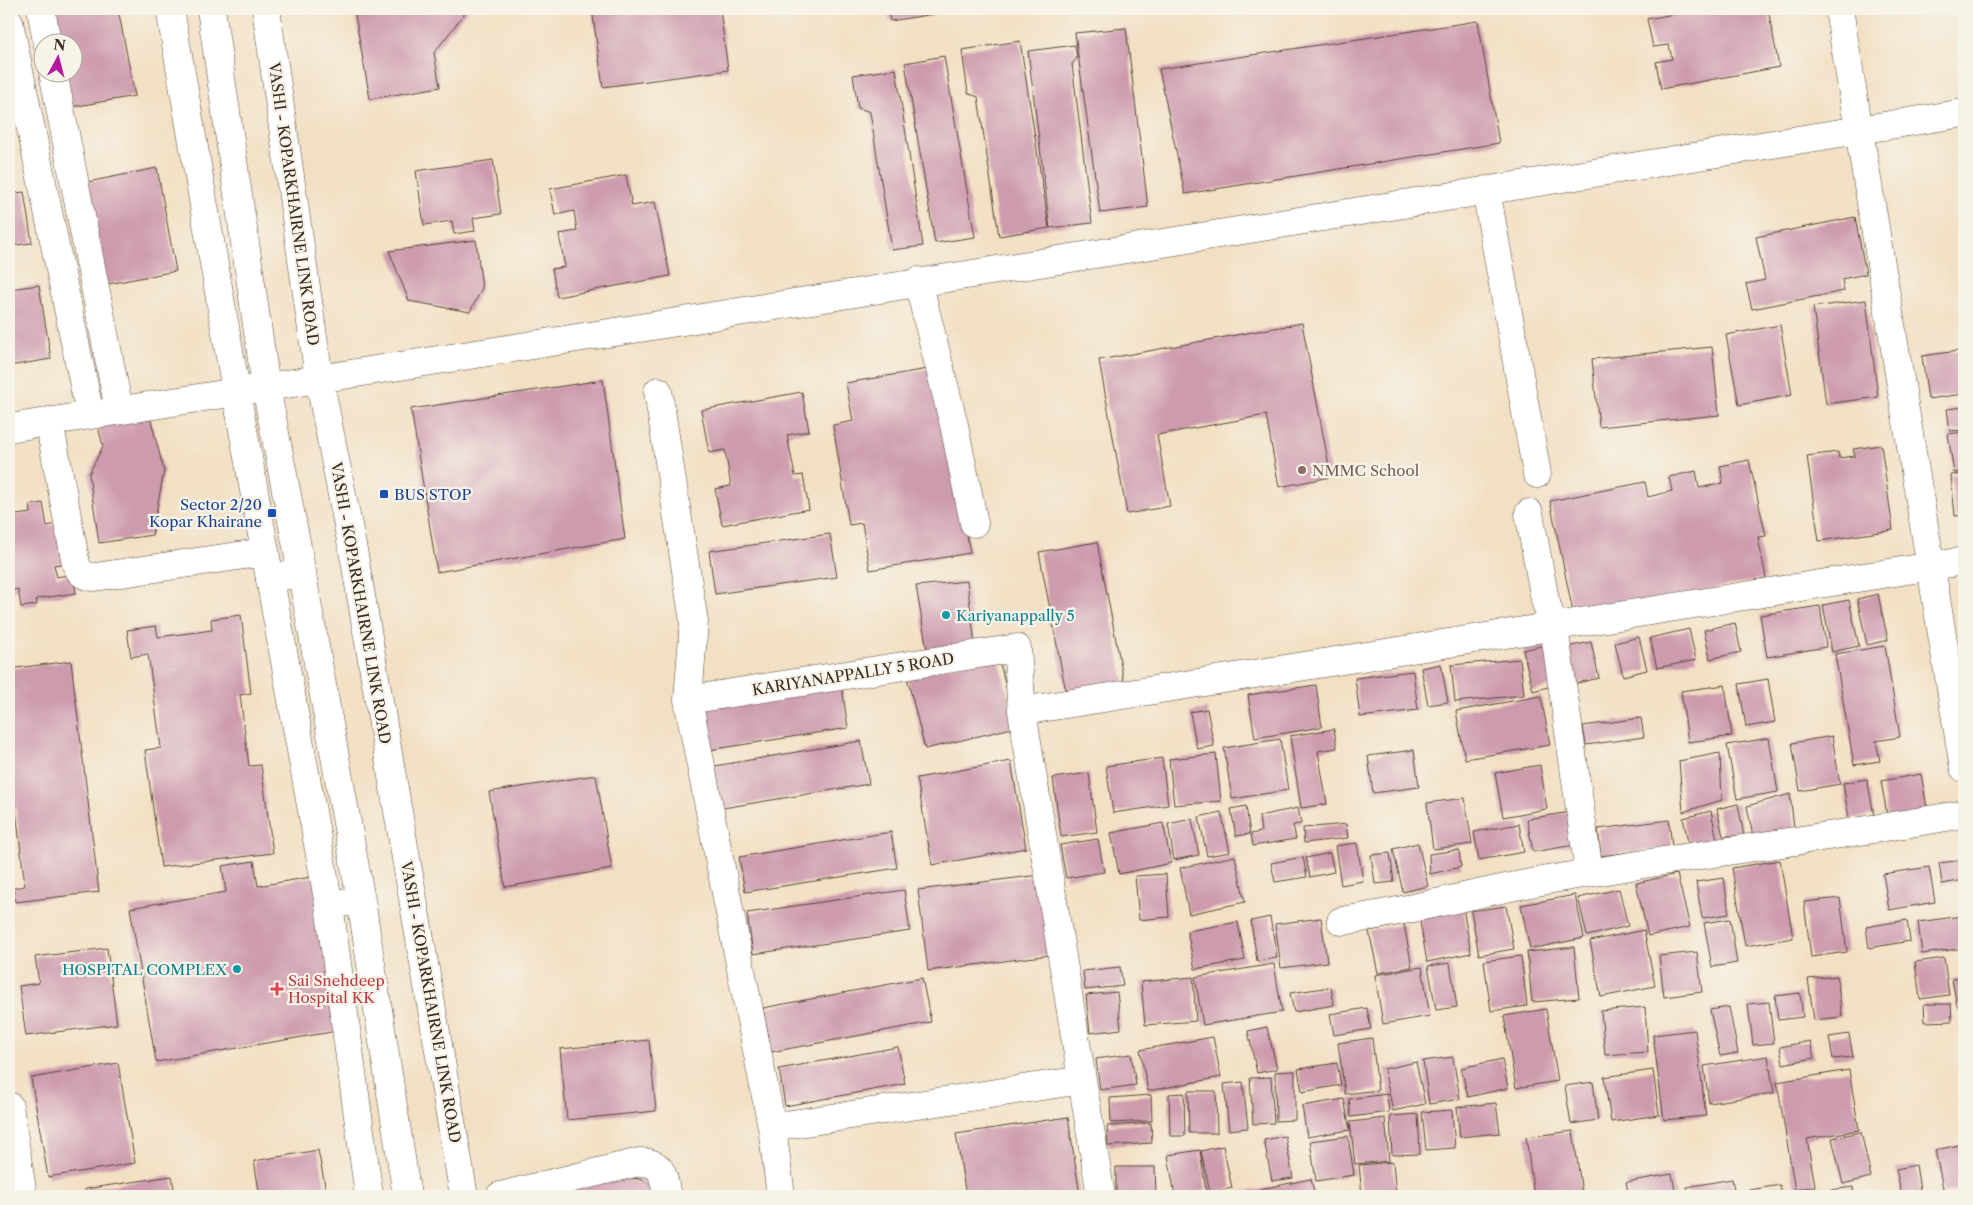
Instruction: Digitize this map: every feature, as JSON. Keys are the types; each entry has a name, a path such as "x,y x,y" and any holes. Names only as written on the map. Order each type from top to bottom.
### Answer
{"street":[{"path":"40,9 45,32"},
{"path":"170,9 264,552 328,905 369,1196"},
{"path":"211,9 266,387 302,572 361,900 407,1196"},
{"name":"VASHI - KOPARKHAIRNE LINK ROAD","path":"266,9 319,378 357,571 464,1196"},
{"path":"1839,9 1964,768"},
{"path":"9,22 90,415"},
{"path":"55,82 119,410"},
{"path":"9,428 640,328 918,281 1964,113"},
{"path":"1486,190 1537,474"},
{"path":"918,281 954,425 974,523"},
{"path":"658,391 694,622 688,700 772,1127 781,1196"},
{"path":"49,421 76,564 80,572 86,577 264,552"},
{"path":"1529,513 1546,600 1554,627 1589,872"},
{"path":"1101,1196 1022,711 1964,561"},
{"path":"270,579 302,572"},
{"name":"KARIYANAPPALLY 5 ROAD","path":"688,700 1017,648 1022,711"},
{"path":"1341,920 1390,914 1502,887 1589,872 1964,814"},
{"path":"328,905 361,900"},
{"path":"772,1127 1082,1080"},
{"path":"9,1106 23,1196"},
{"path":"500,1196 535,1191 639,1162 648,1162 657,1166 662,1171 667,1196"}],"building":[{"path":"47,9 118,9 135,96 66,108 61,82 82,82 82,32 51,32"},
{"path":"354,9 468,9 434,53 440,87 370,99"},
{"path":"592,9 720,9 728,70 603,87"},
{"path":"888,9 953,9 953,11 890,21"},
{"path":"1689,9 1768,9 1779,67 1661,89 1656,62 1672,59 1669,45 1653,47 1647,19 1690,11"},
{"path":"1478,21 1499,143 1185,194 1159,69"},
{"path":"1126,28 1148,207 1100,213 1075,33"},
{"path":"1020,41 1049,228 999,236 978,97 968,93 962,50"},
{"path":"1075,45 1077,58 1072,64 1092,223 1050,228 1028,51"},
{"path":"944,56 975,237 935,243 905,63"},
{"path":"896,69 923,246 892,250 870,112 858,108 853,75"},
{"path":"493,160 501,214 473,218 475,231 454,234 452,221 424,225 416,171"},
{"path":"157,168 176,271 103,285 83,183"},
{"path":"626,175 632,206 655,202 670,276 557,297 552,269 565,267 559,234 577,231 574,211 555,215 550,189"},
{"path":"24,192 32,243 9,246 9,194"},
{"path":"1855,217 1866,274 1842,279 1844,291 1752,309 1746,284 1765,280 1756,237"},
{"path":"476,240 482,288 470,312 409,301 389,251"},
{"path":"39,285 51,359 9,366 9,289"},
{"path":"1866,300 1878,397 1826,404 1813,307"},
{"path":"1302,323 1331,477 1279,487 1266,415 1157,435 1170,506 1127,514 1099,360"},
{"path":"1780,325 1792,395 1739,405 1726,335"},
{"path":"1712,347 1719,415 1599,427 1592,359"},
{"path":"1964,350 1964,394 1928,399 1922,356"},
{"path":"939,367 970,553 870,570 862,523 849,525 833,425 853,421 846,383"},
{"path":"603,380 625,539 437,572 411,409"},
{"path":"802,392 809,431 787,435 795,476 803,475 809,509 722,525 715,489 731,486 725,450 709,453 701,410"},
{"path":"1964,407 1964,430 1950,431 1947,409"},
{"path":"149,413 164,471 152,535 99,543 89,474 103,446 98,426"},
{"path":"1964,432 1964,471 1954,473 1948,434"},
{"path":"1881,445 1893,530 1819,541 1807,456 1838,452 1839,458 1855,456 1853,449"},
{"path":"1749,460 1766,536 1758,537 1766,578 1574,617 1550,501 1645,482 1648,497 1672,491 1669,477 1696,471 1699,488 1723,483 1720,466"},
{"path":"1964,474 1964,515 1955,516 1951,475"},
{"path":"43,503 47,526 62,523 68,563 54,565 57,577 73,574 76,593 36,599 37,605 21,607 18,589 9,591 9,516 31,513 30,505"},
{"path":"830,534 837,577 715,594 709,551"},
{"path":"1097,542 1124,682 1066,692 1039,552"},
{"name":"Kariyanappally 5","path":"967,581 975,645 927,650 916,586"},
{"path":"1878,594 1888,640 1867,645 1857,599"},
{"path":"1849,600 1859,646 1832,652 1823,605"},
{"path":"1820,606 1826,647 1767,657 1760,615"},
{"path":"241,615 251,693 240,695 249,766 261,765 273,853 161,867 145,750 161,748 148,654 131,657 127,630 156,626 158,637 212,630 211,619"},
{"path":"1735,623 1741,652 1710,659 1704,630"},
{"path":"1689,629 1696,660 1657,668 1650,638"},
{"path":"1639,637 1647,670 1623,676 1615,643"},
{"path":"1591,642 1599,678 1569,685 1561,648"},
{"path":"1546,645 1556,685 1533,691 1523,650"},
{"path":"1885,646 1900,737 1876,741 1880,761 1854,765 1835,654"},
{"path":"998,655 1016,727 925,749 907,677"},
{"path":"1520,659 1524,695 1455,702 1451,665"},
{"path":"71,661 99,892 15,902 13,888 25,886 9,753 9,669"},
{"path":"1441,664 1448,702 1428,705 1421,668"},
{"path":"1413,671 1418,710 1360,717 1355,678"},
{"path":"1768,679 1775,722 1746,727 1739,684"},
{"path":"841,681 848,728 703,751 696,704"},
{"path":"1316,685 1322,727 1255,738 1248,695"},
{"path":"1725,685 1732,736 1688,742 1681,691"},
{"path":"1541,696 1550,745 1465,759 1456,711"},
{"path":"1207,709 1214,746 1197,749 1190,712"},
{"path":"1641,718 1644,737 1586,745 1583,726"},
{"path":"1334,729 1337,748 1318,751 1327,804 1301,808 1290,736"},
{"path":"1832,736 1840,784 1800,791 1792,743"},
{"path":"1769,738 1778,792 1737,799 1727,745"},
{"path":"1280,739 1288,790 1232,799 1224,748"},
{"path":"861,741 869,784 717,809 709,767"},
{"path":"1414,750 1419,787 1373,793 1368,756"},
{"path":"1720,753 1722,800 1683,812 1679,761"},
{"path":"1216,754 1221,801 1174,805 1169,759"},
{"path":"1162,758 1168,805 1113,813 1106,766"},
{"path":"1011,761 1026,848 932,865 917,778"},
{"path":"1540,765 1547,809 1503,817 1495,773"},
{"path":"1089,773 1097,832 1061,837 1053,778"},
{"path":"1921,774 1928,813 1888,820 1881,781"},
{"path":"596,775 612,869 505,887 489,792"},
{"path":"1867,779 1874,815 1849,819 1843,783"},
{"path":"1790,794 1794,827 1753,837 1747,806"},
{"path":"1465,798 1472,844 1433,849 1427,803"},
{"path":"1738,804 1744,836 1723,836 1717,809"},
{"path":"1246,806 1250,834 1236,836 1231,809"},
{"path":"1298,808 1301,824 1293,825 1296,839 1253,846 1251,834 1261,832 1259,816"},
{"path":"1711,811 1717,839 1689,847 1683,818"},
{"path":"1221,812 1230,852 1207,856 1199,817"},
{"path":"1570,812 1575,845 1533,852 1527,819"},
{"path":"1192,819 1199,855 1174,860 1168,824"},
{"path":"1669,820 1672,847 1601,856 1598,829"},
{"path":"1163,823 1171,863 1119,874 1111,833"},
{"path":"1346,824 1348,838 1304,843 1303,828"},
{"path":"1519,824 1524,852 1479,860 1474,832"},
{"path":"891,832 897,868 745,892 739,857"},
{"path":"1098,839 1104,872 1066,878 1060,845"},
{"path":"1357,843 1363,881 1341,885 1335,846"},
{"path":"1418,843 1428,886 1403,892 1393,849"},
{"path":"1459,850 1461,867 1430,874 1429,854"},
{"path":"1330,853 1334,872 1310,877 1306,858"},
{"path":"1390,853 1394,882 1375,884 1371,855"},
{"path":"1235,856 1245,902 1189,914 1180,868"},
{"path":"1303,857 1307,877 1275,882 1271,863"},
{"path":"1780,860 1793,938 1745,946 1732,868"},
{"path":"1964,860 1964,880 1942,884 1939,863"},
{"name":"HOSPITAL COMPLEX","path":"254,861 258,886 317,876 343,1030 156,1062 130,908 226,892 222,866"},
{"path":"1929,867 1935,902 1889,910 1883,874"},
{"path":"1166,874 1169,917 1139,920 1135,876"},
{"path":"1677,874 1690,927 1648,936 1636,883"},
{"path":"1040,875 1050,955 928,971 918,890"},
{"path":"1724,878 1729,914 1702,918 1696,882"},
{"path":"1619,889 1628,926 1587,936 1578,898"},
{"path":"904,890 910,931 753,954 747,913"},
{"path":"1575,895 1584,938 1530,949 1521,905"},
{"path":"1840,898 1847,952 1811,957 1804,902"},
{"path":"1506,906 1514,949 1479,955 1471,911"},
{"path":"1463,908 1471,953 1427,962 1419,916"},
{"path":"1962,916 1964,948 1922,954 1918,922"},
{"path":"1270,917 1277,958 1257,961 1251,921"},
{"path":"1321,918 1327,962 1281,968 1275,924"},
{"path":"1730,919 1737,963 1712,967 1704,923"},
{"path":"1907,920 1910,941 1869,948 1866,927"},
{"path":"1238,922 1245,960 1195,969 1187,931"},
{"path":"1404,924 1412,967 1378,973 1369,931"},
{"path":"1644,930 1655,986 1601,997 1590,941"},
{"path":"1574,947 1579,998 1532,1002 1527,952"},
{"path":"107,948 117,1024 26,1036 19,986 39,983 35,957"},
{"path":"1697,952 1702,992 1664,997 1659,956"},
{"path":"1521,956 1527,1006 1491,1011 1484,961"},
{"path":"1944,958 1949,995 1920,999 1915,962"},
{"path":"1450,963 1457,1007 1436,1010 1428,966"},
{"path":"1274,964 1282,1012 1203,1025 1195,977"},
{"path":"1120,967 1123,986 1085,990 1083,971"},
{"path":"1422,967 1430,1016 1383,1024 1375,975"},
{"path":"1837,976 1842,1017 1814,1020 1808,979"},
{"path":"1193,977 1196,1021 1145,1025 1141,982"},
{"path":"1964,977 1964,1004 1957,1006 1952,979"},
{"path":"922,978 931,1022 771,1052 763,1008"},
{"path":"1331,987 1334,1005 1294,1012 1290,993"},
{"path":"1117,992 1121,1029 1090,1033 1086,995"},
{"path":"1800,993 1803,1017 1778,1020 1775,996"},
{"path":"1769,1002 1774,1043 1753,1045 1748,1004"},
{"path":"1924,1004 1951,1004 1952,1021 1925,1022"},
{"path":"1645,1007 1648,1052 1605,1055 1601,1011"},
{"path":"1729,1007 1738,1053 1720,1056 1710,1010"},
{"path":"1367,1008 1371,1029 1334,1035 1330,1014"},
{"path":"1546,1009 1558,1081 1516,1088 1504,1016"},
{"path":"1267,1027 1277,1069 1257,1073 1248,1031"},
{"path":"1695,1030 1706,1116 1664,1120 1653,1035"},
{"path":"1849,1034 1853,1057 1833,1059 1829,1037"},
{"path":"1213,1037 1221,1077 1148,1091 1140,1050"},
{"path":"1372,1038 1378,1090 1345,1094 1338,1043"},
{"path":"649,1040 656,1111 567,1120 560,1049"},
{"path":"1810,1041 1814,1058 1783,1064 1780,1047"},
{"path":"898,1047 905,1084 785,1106 779,1069"},
{"path":"1131,1054 1136,1085 1100,1090 1096,1059"},
{"path":"1768,1056 1774,1093 1709,1103 1704,1066"},
{"path":"1453,1057 1460,1099 1429,1104 1423,1061"},
{"path":"1502,1059 1508,1088 1468,1097 1461,1068"},
{"path":"1416,1062 1425,1104 1393,1111 1384,1069"},
{"path":"118,1063 135,1163 48,1177 31,1078"},
{"path":"1337,1063 1341,1085 1302,1092 1298,1069"},
{"path":"1653,1070 1659,1115 1611,1122 1604,1077"},
{"path":"1849,1070 1859,1130 1807,1139 1815,1186 1795,1190 1777,1082"},
{"path":"1295,1071 1295,1120 1276,1121 1275,1072"},
{"path":"1271,1077 1274,1123 1253,1124 1250,1078"},
{"path":"1243,1082 1248,1128 1229,1130 1224,1084"},
{"path":"1593,1082 1598,1120 1571,1124 1565,1086"},
{"path":"1188,1091 1216,1091 1217,1133 1189,1133"},
{"path":"1184,1093 1185,1136 1170,1136 1169,1094"},
{"path":"1387,1094 1389,1112 1351,1117 1349,1099"},
{"path":"1151,1095 1152,1121 1111,1123 1110,1098"},
{"path":"1344,1099 1350,1130 1307,1137 1302,1106"},
{"path":"1496,1103 1500,1133 1460,1137 1457,1107"},
{"path":"1452,1110 1455,1148 1426,1150 1422,1112"},
{"path":"1418,1114 1420,1154 1392,1155 1390,1116"},
{"path":"1068,1117 1080,1196 966,1196 956,1134"},
{"path":"1385,1118 1389,1161 1355,1164 1350,1122"},
{"path":"1151,1123 1152,1143 1108,1146 1107,1126"},
{"path":"1573,1131 1582,1193 1534,1196 1526,1137"},
{"path":"1861,1132 1871,1177 1843,1184 1832,1138"},
{"path":"1285,1136 1293,1178 1272,1181 1264,1140"},
{"path":"1348,1136 1354,1175 1316,1181 1310,1141"},
{"path":"1964,1144 1964,1189 1944,1193 1935,1150"},
{"path":"1223,1146 1232,1188 1210,1193 1201,1151"},
{"path":"318,1150 327,1196 260,1196 254,1161"},
{"path":"1200,1150 1206,1191 1175,1196 1168,1155"},
{"path":"1393,1162 1396,1196 1362,1196 1359,1165"},
{"path":"1916,1165 1921,1196 1902,1196 1896,1169"},
{"path":"1116,1167 1155,1167 1156,1196 1116,1196"},
{"path":"1672,1174 1676,1196 1629,1196 1626,1182"},
{"path":"172,1176 175,1196 86,1196 85,1189"},
{"path":"622,1177 641,1179 656,1189 661,1196 566,1196 574,1185"},
{"path":"1311,1179 1315,1196 1230,1196 1230,1195"},
{"path":"1732,1179 1735,1196 1689,1196 1687,1187"},
{"path":"1780,1185 1782,1196 1744,1196 1743,1191"},
{"path":"1853,1187 1854,1196 1801,1196 1801,1194"}],"place":[{"name":"NMMC School","path":"1302,470"},
{"name":"BUS STOP","path":"384,494"},
{"name":"Sector 2/20 Kopar Khairane","path":"272,513"},
{"name":"Kariyanappally 5","path":"946,615"},
{"name":"HOSPITAL COMPLEX","path":"237,969"},
{"name":"Sai Snehdeep Hospital KK","path":"277,989"}]}
